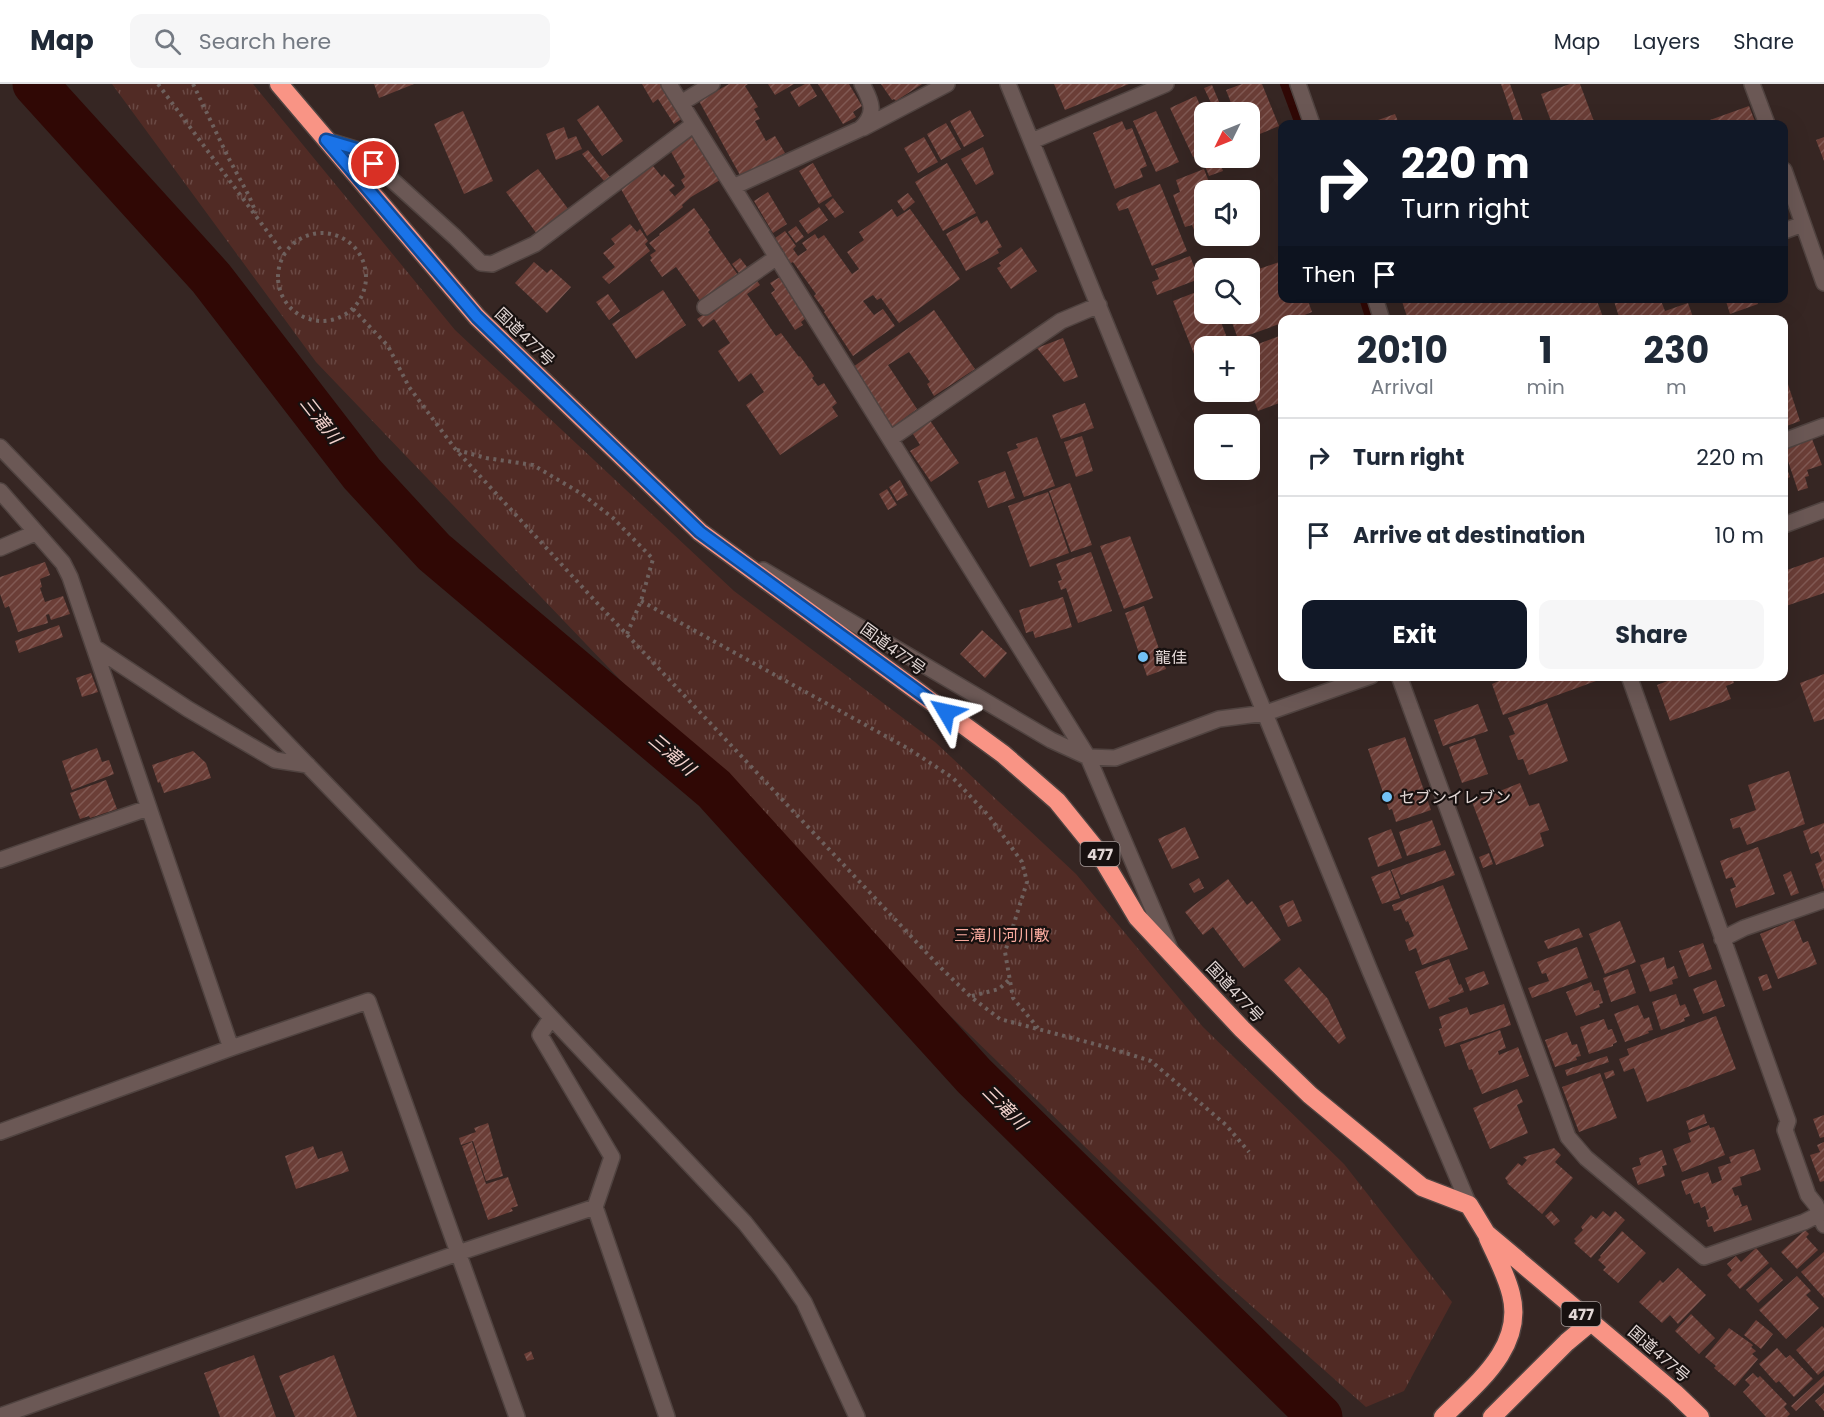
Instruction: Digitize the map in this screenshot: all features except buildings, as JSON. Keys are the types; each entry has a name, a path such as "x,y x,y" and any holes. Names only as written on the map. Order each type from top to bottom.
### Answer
{"highway":[{"name":"国道477号","path":"279,84 477,317 700,532 1003,754 1057,801 1099,853 1137,917 1242,1029 1310,1095 1422,1187 1468,1205 1486,1233 1503,1272 1511,1296 1512,1333 1503,1351 1486,1374 1443,1417"},
{"name":"国道477号","path":"1486,1233 1675,1393 1700,1417"},
{"name":"477","path":"1492,1417 1567,1342 1591,1322"}],"street":[{"path":"669,84 1088,757 1172,953"},
{"path":"681,103 712,84"},
{"path":"860,129 869,121 871,114 871,102 862,84"},
{"path":"733,187 860,129 947,84"},
{"path":"1008,84 1370,971 1468,1205"},
{"path":"1032,141 1166,84"},
{"path":"1298,84 1311,120"},
{"path":"1752,84 1766,120"},
{"path":"326,140 360,150 481,263 492,264 535,244 694,124"},
{"path":"1788,182 1824,283"},
{"path":"1788,230 1803,224"},
{"path":"705,307 777,257"},
{"path":"890,439 1060,321 1099,305"},
{"path":"1788,440 1824,426"},
{"path":"0,447 551,1018 745,1223 804,1302 857,1417"},
{"path":"0,491 63,563 70,577 231,1048"},
{"path":"1788,524 1824,510"},
{"path":"0,548 35,532"},
{"path":"700,532 1051,740 1088,757 1115,758 1220,719 1266,713 1357,681"},
{"path":"94,647 188,709 275,760 308,765"},
{"path":"1401,681 1568,1137 1586,1158 1704,1257 1804,1222 1821,1211 1808,1195 1785,1130 1788,1121 1631,681"},
{"path":"0,860 148,808"},
{"path":"1722,939 1744,928 1824,900"},
{"path":"0,1132 368,1001 517,1417"},
{"path":"551,1018 540,1035 612,1157 595,1207 667,1417"},
{"path":"0,1416 458,1253 595,1207"}],"path":[{"path":"158,84 284,254"},
{"path":"193,84 249,196 258,219"},
{"path":"322,233 337,236 350,243 360,254 365,268 366,283 362,297 353,309 341,318 327,322 314,321 300,316 285,301 278,282 279,267 284,254 294,243 307,236 322,233"},
{"path":"353,309 388,346 409,387 456,450 939,966 971,997 1000,1019 1151,1061 1226,1125 1249,1152"},
{"path":"456,450 486,458 533,465 582,494 613,518 653,559 641,601 627,634"},
{"path":"641,601 909,749 952,778 989,816 1022,862 1027,882 1005,952 1013,998 1039,1029"},
{"path":"971,997 999,989 1010,978"}],"green space":[{"name":"三滝川河川敷","path":"112,84 253,84 455,330 734,591 935,742 1076,874 1203,1027 1344,1164 1452,1302 1404,1391 1366,1407 1221,1279 931,997 629,689 316,362"}],"waterway":[{"name":"三滝川","path":"35,84 211,278 362,474 434,552 714,789 974,1076 1320,1417"},
{"path":"1284,84 1298,120"},
{"path":"1365,303 1368,315"}],"place":[{"name":"龍佳","path":"1143,657"},
{"name":"セブンイレブン","path":"1387,797"}],"route":[{"path":"374,164 360,150 326,140 477,317 700,532 946,712"}]}
